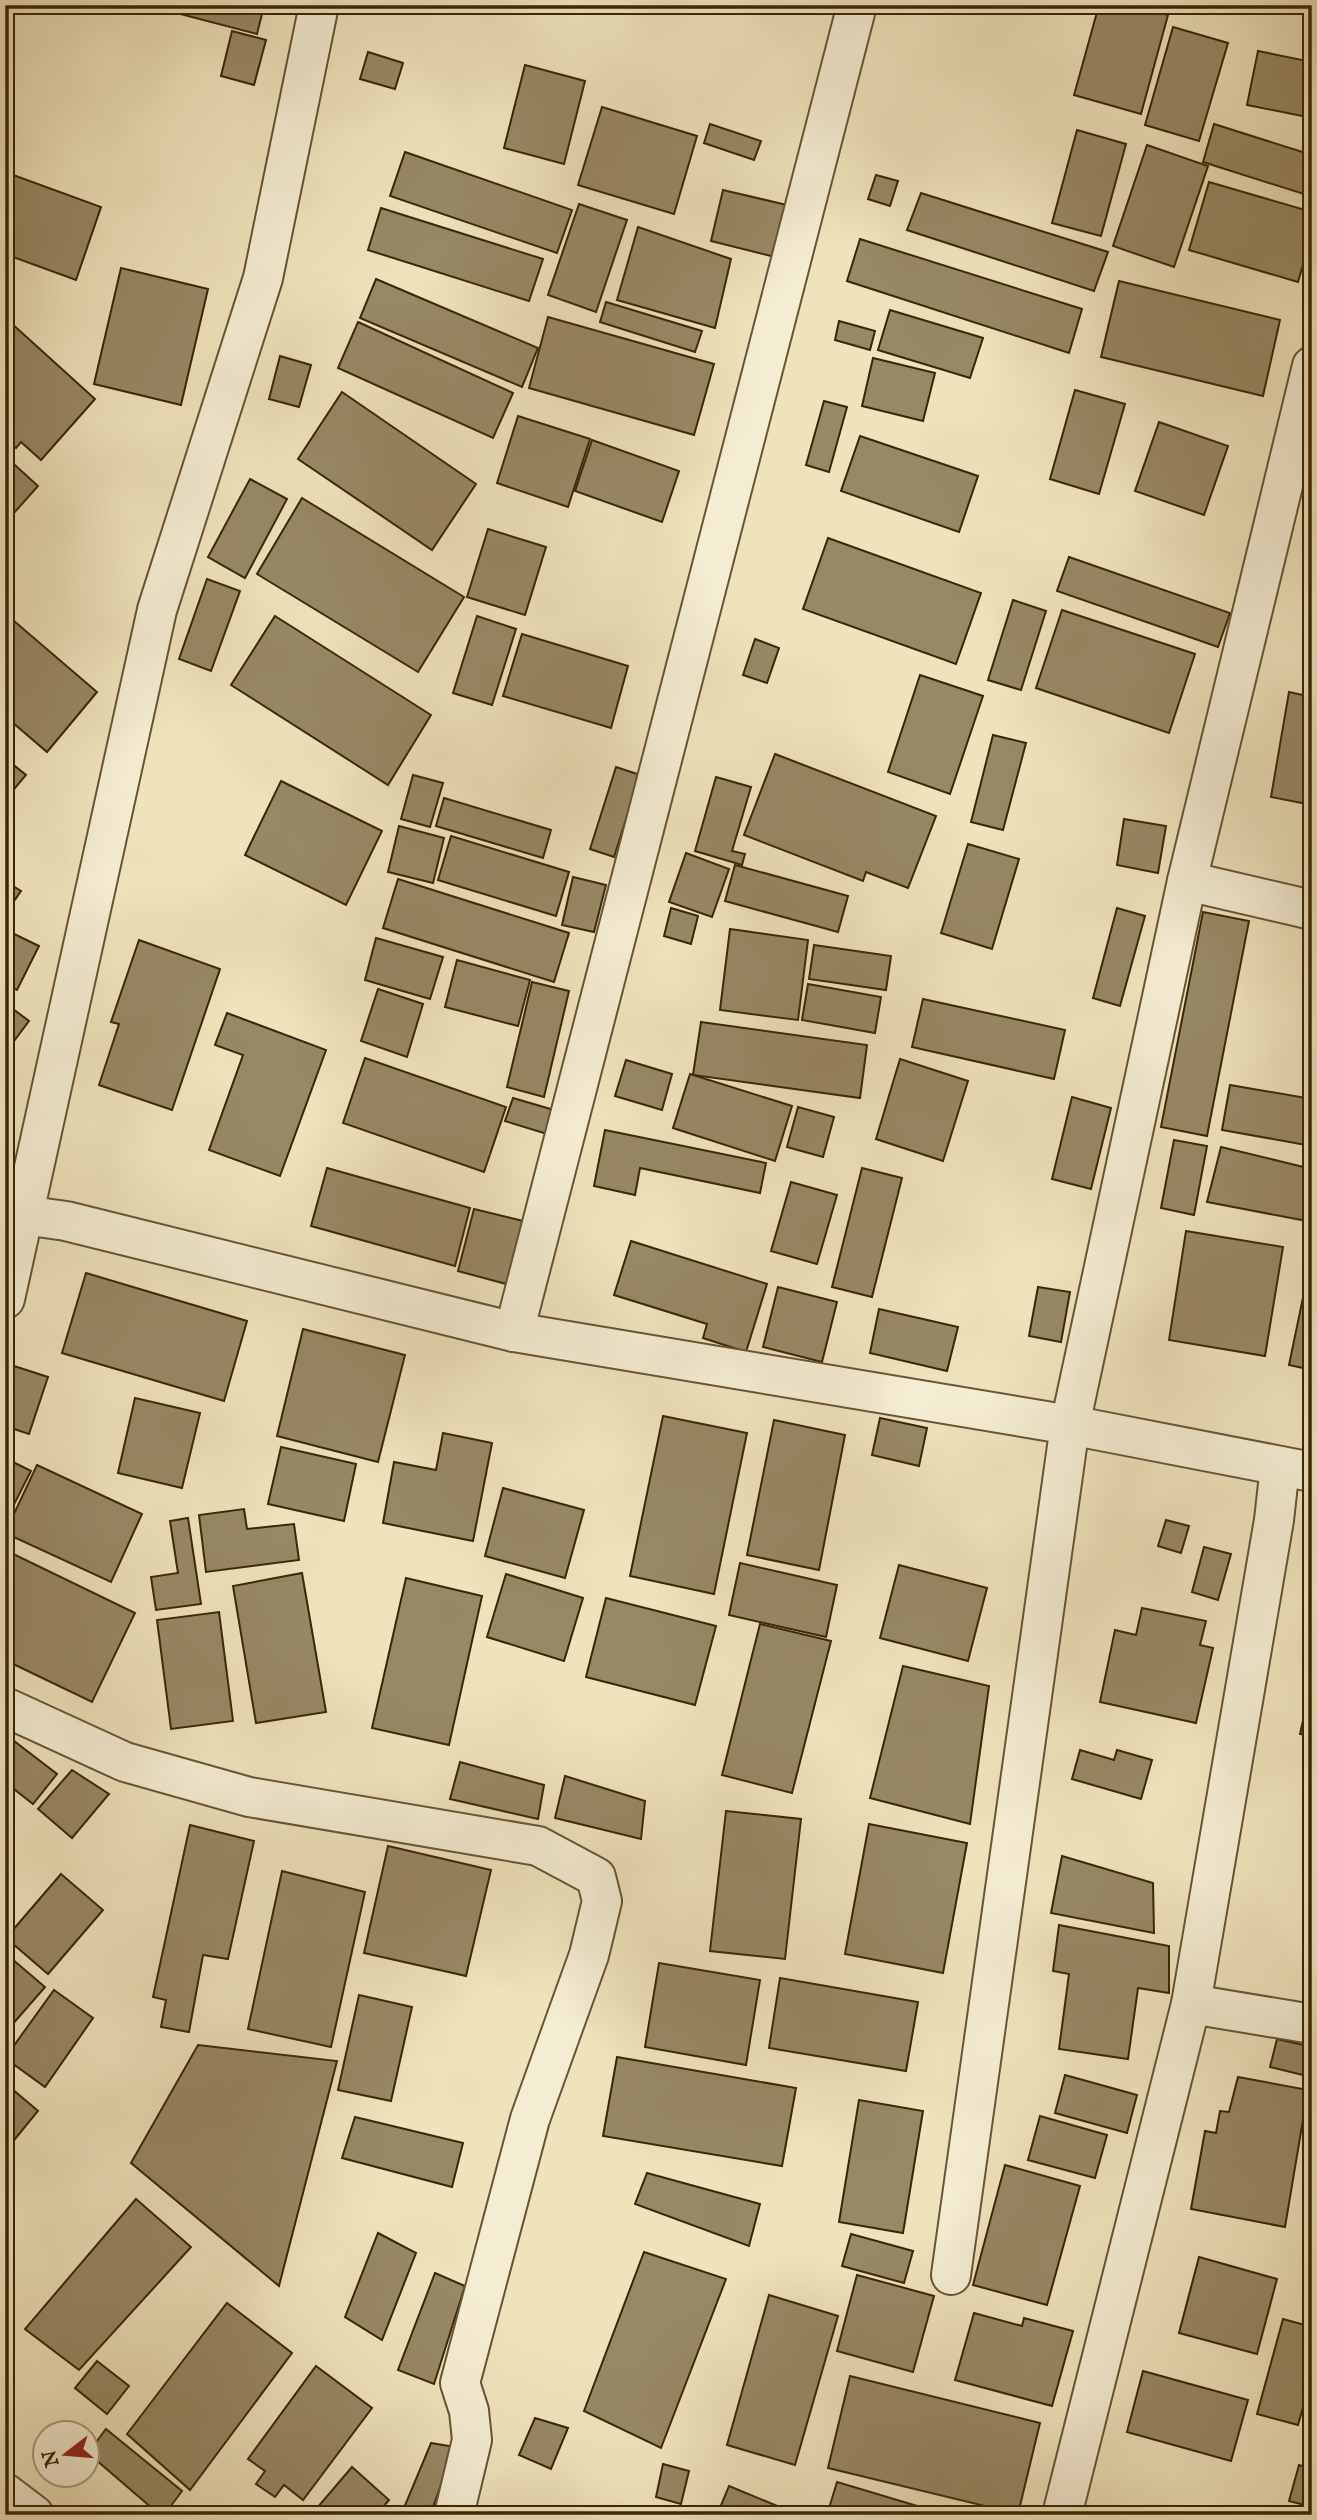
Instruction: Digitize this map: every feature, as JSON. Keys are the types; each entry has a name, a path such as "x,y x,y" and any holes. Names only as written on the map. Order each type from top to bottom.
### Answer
{"street":[{"path":"5,1299 157,610 263,278 319,5"},
{"path":"514,1332 857,5"},
{"path":"951,2275 1070,1425 1187,881 1311,369"},
{"path":"1187,881 1312,910"},
{"path":"23,1215 66,1221 514,1332 1070,1425 1296,1469 1274,1520 1191,2004 1062,2515"},
{"path":"5,1707 125,1762 249,1797 538,1846 596,1877 602,1901 589,1955 530,2119 460,2383 469,2411 472,2440 454,2515"},
{"path":"1191,2004 1312,2024"},
{"path":"5,2493 34,2515"}],"building":[{"path":"146,5 262,5 264,6 257,34"},
{"path":"1099,5 1135,5 1168,15 1141,114 1074,95"},
{"path":"1173,27 1228,43 1199,141 1145,125"},
{"path":"232,31 266,40 254,85 221,76"},
{"path":"1258,51 1312,62 1312,118 1247,105"},
{"path":"368,52 403,63 395,89 360,79"},
{"path":"525,65 585,81 564,164 504,148"},
{"path":"602,107 697,136 674,214 578,185"},
{"path":"710,124 761,141 754,160 704,143"},
{"path":"1214,124 1312,155 1310,196 1203,162"},
{"path":"1077,130 1126,144 1101,236 1052,223"},
{"path":"1147,145 1208,166 1174,267 1113,246"},
{"path":"405,152 572,210 557,253 390,196"},
{"path":"5,172 101,207 76,280 5,254"},
{"path":"876,175 898,181 890,206 868,199"},
{"path":"1209,182 1312,212 1312,233 1298,282 1189,250"},
{"path":"723,190 787,205 775,257 711,241"},
{"path":"921,193 1108,252 1094,291 907,230"},
{"path":"579,204 627,220 596,312 548,295"},
{"path":"381,208 543,259 529,301 368,250"},
{"path":"638,227 731,259 715,328 617,300"},
{"path":"860,239 1082,309 1069,353 847,281"},
{"path":"121,268 208,289 181,405 94,384"},
{"path":"376,279 538,348 522,387 360,318"},
{"path":"1119,281 1280,320 1263,396 1101,357"},
{"path":"606,302 702,331 695,352 600,322"},
{"path":"890,310 983,338 970,378 878,350"},
{"path":"548,317 714,364 694,435 529,388"},
{"path":"839,321 875,331 870,350 835,340"},
{"path":"10,322 95,399 41,460 21,442 16,448 5,438 5,328"},
{"path":"358,322 513,393 493,438 338,368"},
{"path":"280,356 311,365 299,407 269,399"},
{"path":"873,358 935,373 923,421 862,406"},
{"path":"1075,390 1125,404 1099,494 1050,479"},
{"path":"342,392 476,484 432,550 298,459"},
{"path":"824,401 847,407 829,472 806,465"},
{"path":"518,416 590,439 568,507 497,483"},
{"path":"1159,422 1228,446 1204,515 1135,491"},
{"path":"860,436 978,476 959,532 841,491"},
{"path":"592,440 679,471 662,522 575,491"},
{"path":"5,456 38,486 5,523"},
{"path":"250,479 287,499 245,578 208,557"},
{"path":"302,498 464,597 418,672 257,574"},
{"path":"488,529 546,547 525,615 467,597"},
{"path":"828,538 981,593 956,664 803,609"},
{"path":"1069,557 1230,613 1218,647 1057,591"},
{"path":"207,579 240,591 211,671 179,659"},
{"path":"1013,600 1046,611 1021,690 988,680"},
{"path":"1062,610 1195,654 1169,733 1036,688"},
{"path":"7,615 97,692 47,752 5,716"},
{"path":"275,616 431,715 388,785 231,685"},
{"path":"477,616 516,629 492,705 453,693"},
{"path":"522,634 628,666 611,728 503,696"},
{"path":"755,639 779,648 767,683 743,675"},
{"path":"920,675 983,696 950,794 888,772"},
{"path":"1289,692 1312,697 1312,805 1271,797"},
{"path":"993,735 1026,743 1003,830 971,822"},
{"path":"775,754 936,816 908,888 866,872 863,881 744,835"},
{"path":"5,758 26,775 5,800"},
{"path":"616,767 640,775 614,857 590,849"},
{"path":"413,775 443,783 430,827 401,819"},
{"path":"716,777 751,787 732,851 745,854 742,865 695,851"},
{"path":"281,781 382,831 346,905 245,855"},
{"path":"444,798 551,830 543,858 436,826"},
{"path":"1124,819 1166,826 1158,873 1117,865"},
{"path":"399,826 444,838 433,883 388,872"},
{"path":"451,836 569,872 556,916 438,880"},
{"path":"968,844 1019,859 992,949 941,933"},
{"path":"686,853 729,869 712,917 669,902"},
{"path":"735,865 848,896 838,932 725,901"},
{"path":"573,877 606,885 594,932 562,925"},
{"path":"398,879 569,933 554,982 383,928"},
{"path":"5,881 21,891 5,914"},
{"path":"671,908 698,916 691,944 664,936"},
{"path":"1117,908 1145,916 1120,1006 1093,998"},
{"path":"1203,912 1249,921 1207,1136 1161,1127"},
{"path":"730,929 808,940 798,1020 720,1010"},
{"path":"6,930 39,946 17,990 5,984"},
{"path":"376,938 443,957 430,999 365,980"},
{"path":"139,940 220,969 172,1110 99,1085 119,1024 111,1022"},
{"path":"814,945 891,956 886,990 809,979"},
{"path":"457,960 530,980 518,1026 445,1007"},
{"path":"532,982 569,991 544,1097 507,1087"},
{"path":"808,984 881,997 875,1033 802,1020"},
{"path":"378,989 423,1004 407,1057 361,1041"},
{"path":"923,999 1065,1030 1054,1079 912,1047"},
{"path":"5,1003 29,1021 5,1053"},
{"path":"227,1013 326,1050 280,1176 209,1150 243,1055 215,1045"},
{"path":"701,1022 867,1045 860,1098 693,1075"},
{"path":"365,1058 506,1107 484,1172 343,1123"},
{"path":"900,1059 968,1081 943,1161 876,1139"},
{"path":"626,1060 672,1074 662,1110 615,1096"},
{"path":"690,1074 792,1106 775,1161 673,1128"},
{"path":"1230,1085 1312,1099 1312,1146 1222,1130"},
{"path":"1072,1097 1111,1108 1091,1189 1052,1179"},
{"path":"513,1098 554,1110 547,1134 505,1121"},
{"path":"798,1107 834,1117 823,1157 787,1147"},
{"path":"605,1130 766,1163 760,1193 640,1168 635,1195 594,1186"},
{"path":"1174,1140 1207,1146 1194,1215 1161,1208"},
{"path":"1221,1147 1312,1169 1312,1222 1207,1202"},
{"path":"327,1168 470,1208 455,1266 311,1226"},
{"path":"862,1168 902,1178 872,1297 832,1287"},
{"path":"791,1182 837,1195 817,1264 771,1251"},
{"path":"474,1209 523,1221 506,1284 458,1271"},
{"path":"1186,1231 1283,1247 1265,1356 1169,1340"},
{"path":"631,1241 767,1284 746,1352 703,1338 707,1324 614,1295"},
{"path":"1312,1254 1312,1370 1289,1365"},
{"path":"86,1273 247,1321 224,1401 62,1353"},
{"path":"778,1287 837,1302 822,1362 763,1347"},
{"path":"1038,1287 1070,1292 1061,1342 1029,1336"},
{"path":"879,1309 958,1327 947,1371 870,1353"},
{"path":"303,1329 405,1355 378,1462 277,1436"},
{"path":"14,1366 48,1377 29,1434 5,1426 5,1394"},
{"path":"135,1398 200,1413 182,1488 118,1473"},
{"path":"663,1416 747,1433 714,1594 630,1576"},
{"path":"880,1418 927,1428 919,1466 872,1455"},
{"path":"774,1420 845,1435 819,1570 747,1555"},
{"path":"443,1433 492,1443 473,1541 383,1523 394,1462 436,1470"},
{"path":"281,1447 356,1464 344,1521 268,1504"},
{"path":"5,1458 31,1471 5,1522"},
{"path":"37,1465 142,1514 111,1582 5,1533"},
{"path":"503,1488 584,1510 565,1578 485,1556"},
{"path":"244,1509 247,1529 294,1524 299,1560 206,1572 199,1515"},
{"path":"188,1518 201,1604 156,1610 151,1577 178,1573 170,1521"},
{"path":"1166,1520 1189,1526 1181,1553 1158,1546"},
{"path":"1204,1547 1231,1554 1218,1600 1192,1592"},
{"path":"5,1550 135,1613 92,1702 5,1660"},
{"path":"740,1563 837,1585 826,1637 729,1615"},
{"path":"899,1565 987,1588 968,1661 880,1638"},
{"path":"302,1573 326,1712 256,1723 233,1586"},
{"path":"506,1574 583,1598 564,1661 487,1637"},
{"path":"406,1578 482,1596 449,1745 372,1728"},
{"path":"606,1598 716,1626 695,1705 586,1677"},
{"path":"1142,1608 1206,1621 1200,1645 1213,1648 1196,1723 1100,1702 1115,1630 1136,1635"},
{"path":"219,1612 233,1721 171,1729 157,1620"},
{"path":"760,1624 831,1641 792,1793 722,1775"},
{"path":"903,1666 989,1686 970,1824 870,1798"},
{"path":"1312,1681 1312,1736 1300,1734"},
{"path":"5,1734 57,1774 33,1804 5,1782"},
{"path":"1080,1750 1114,1760 1117,1750 1152,1760 1141,1799 1072,1779"},
{"path":"460,1762 544,1785 538,1819 450,1799"},
{"path":"72,1770 109,1794 72,1838 38,1809"},
{"path":"565,1776 645,1801 641,1839 555,1818"},
{"path":"726,1811 801,1819 785,1959 710,1951"},
{"path":"869,1824 967,1843 943,1973 845,1954"},
{"path":"190,1825 254,1841 228,1959 203,1955 189,2032 161,2027 166,2000 153,1997"},
{"path":"388,1846 491,1870 466,1976 364,1953"},
{"path":"1062,1856 1153,1883 1154,1933 1051,1913"},
{"path":"282,1871 365,1892 331,2047 248,2029"},
{"path":"61,1874 103,1910 48,1974 6,1938"},
{"path":"1059,1925 1169,1946 1169,1993 1138,1988 1128,2059 1059,2049 1069,1974 1053,1971"},
{"path":"5,1953 45,1987 5,2033"},
{"path":"659,1963 760,1980 746,2065 645,2047"},
{"path":"780,1978 918,2002 906,2071 769,2048"},
{"path":"54,1990 93,2018 45,2087 5,2058"},
{"path":"359,1995 412,2007 391,2101 338,2090"},
{"path":"1277,2039 1312,2047 1311,2077 1270,2067"},
{"path":"198,2045 337,2061 279,2286 131,2163"},
{"path":"617,2057 796,2088 782,2166 603,2136"},
{"path":"1065,2075 1137,2095 1127,2133 1055,2113"},
{"path":"1238,2077 1308,2090 1285,2227 1191,2209 1205,2131 1216,2133 1220,2111 1229,2112"},
{"path":"5,2083 38,2111 15,2139 5,2130"},
{"path":"859,2100 923,2111 903,2233 839,2222"},
{"path":"1040,2116 1107,2135 1095,2178 1028,2160"},
{"path":"355,2117 463,2143 452,2187 342,2158"},
{"path":"1005,2165 1080,2186 1047,2305 973,2285"},
{"path":"647,2173 760,2204 749,2246 635,2204"},
{"path":"136,2199 191,2247 79,2370 25,2329"},
{"path":"378,2233 416,2253 382,2340 345,2317"},
{"path":"851,2234 913,2251 904,2283 842,2266"},
{"path":"644,2252 726,2279 661,2448 584,2411"},
{"path":"1199,2257 1277,2279 1257,2354 1179,2333"},
{"path":"435,2273 465,2286 434,2384 398,2370"},
{"path":"857,2275 934,2296 913,2372 837,2351"},
{"path":"769,2295 838,2316 795,2465 727,2445"},
{"path":"227,2303 292,2353 190,2490 127,2434"},
{"path":"974,2313 1022,2326 1024,2318 1073,2331 1052,2406 955,2380"},
{"path":"1283,2319 1312,2327 1312,2376 1298,2425 1257,2414"},
{"path":"97,2361 129,2386 107,2414 75,2388"},
{"path":"316,2366 372,2408 303,2500 284,2485 275,2497 256,2484 265,2471 248,2459"},
{"path":"1143,2371 1248,2400 1231,2461 1127,2432"},
{"path":"850,2376 1040,2423 1018,2514 828,2468"},
{"path":"5,2392 13,2397 5,2407"},
{"path":"1312,2402 1312,2432 1304,2430"},
{"path":"535,2418 568,2428 551,2469 519,2455"},
{"path":"106,2429 182,2491 164,2515 160,2515 102,2465 102,2434"},
{"path":"431,2443 455,2447 430,2515 401,2515"},
{"path":"663,2464 689,2471 681,2504 656,2497"},
{"path":"1299,2465 1312,2469 1312,2507 1289,2501"},
{"path":"352,2467 389,2500 376,2515 311,2515"},
{"path":"837,2482 934,2511 933,2515 827,2515"},
{"path":"729,2486 799,2515 717,2515"}]}
